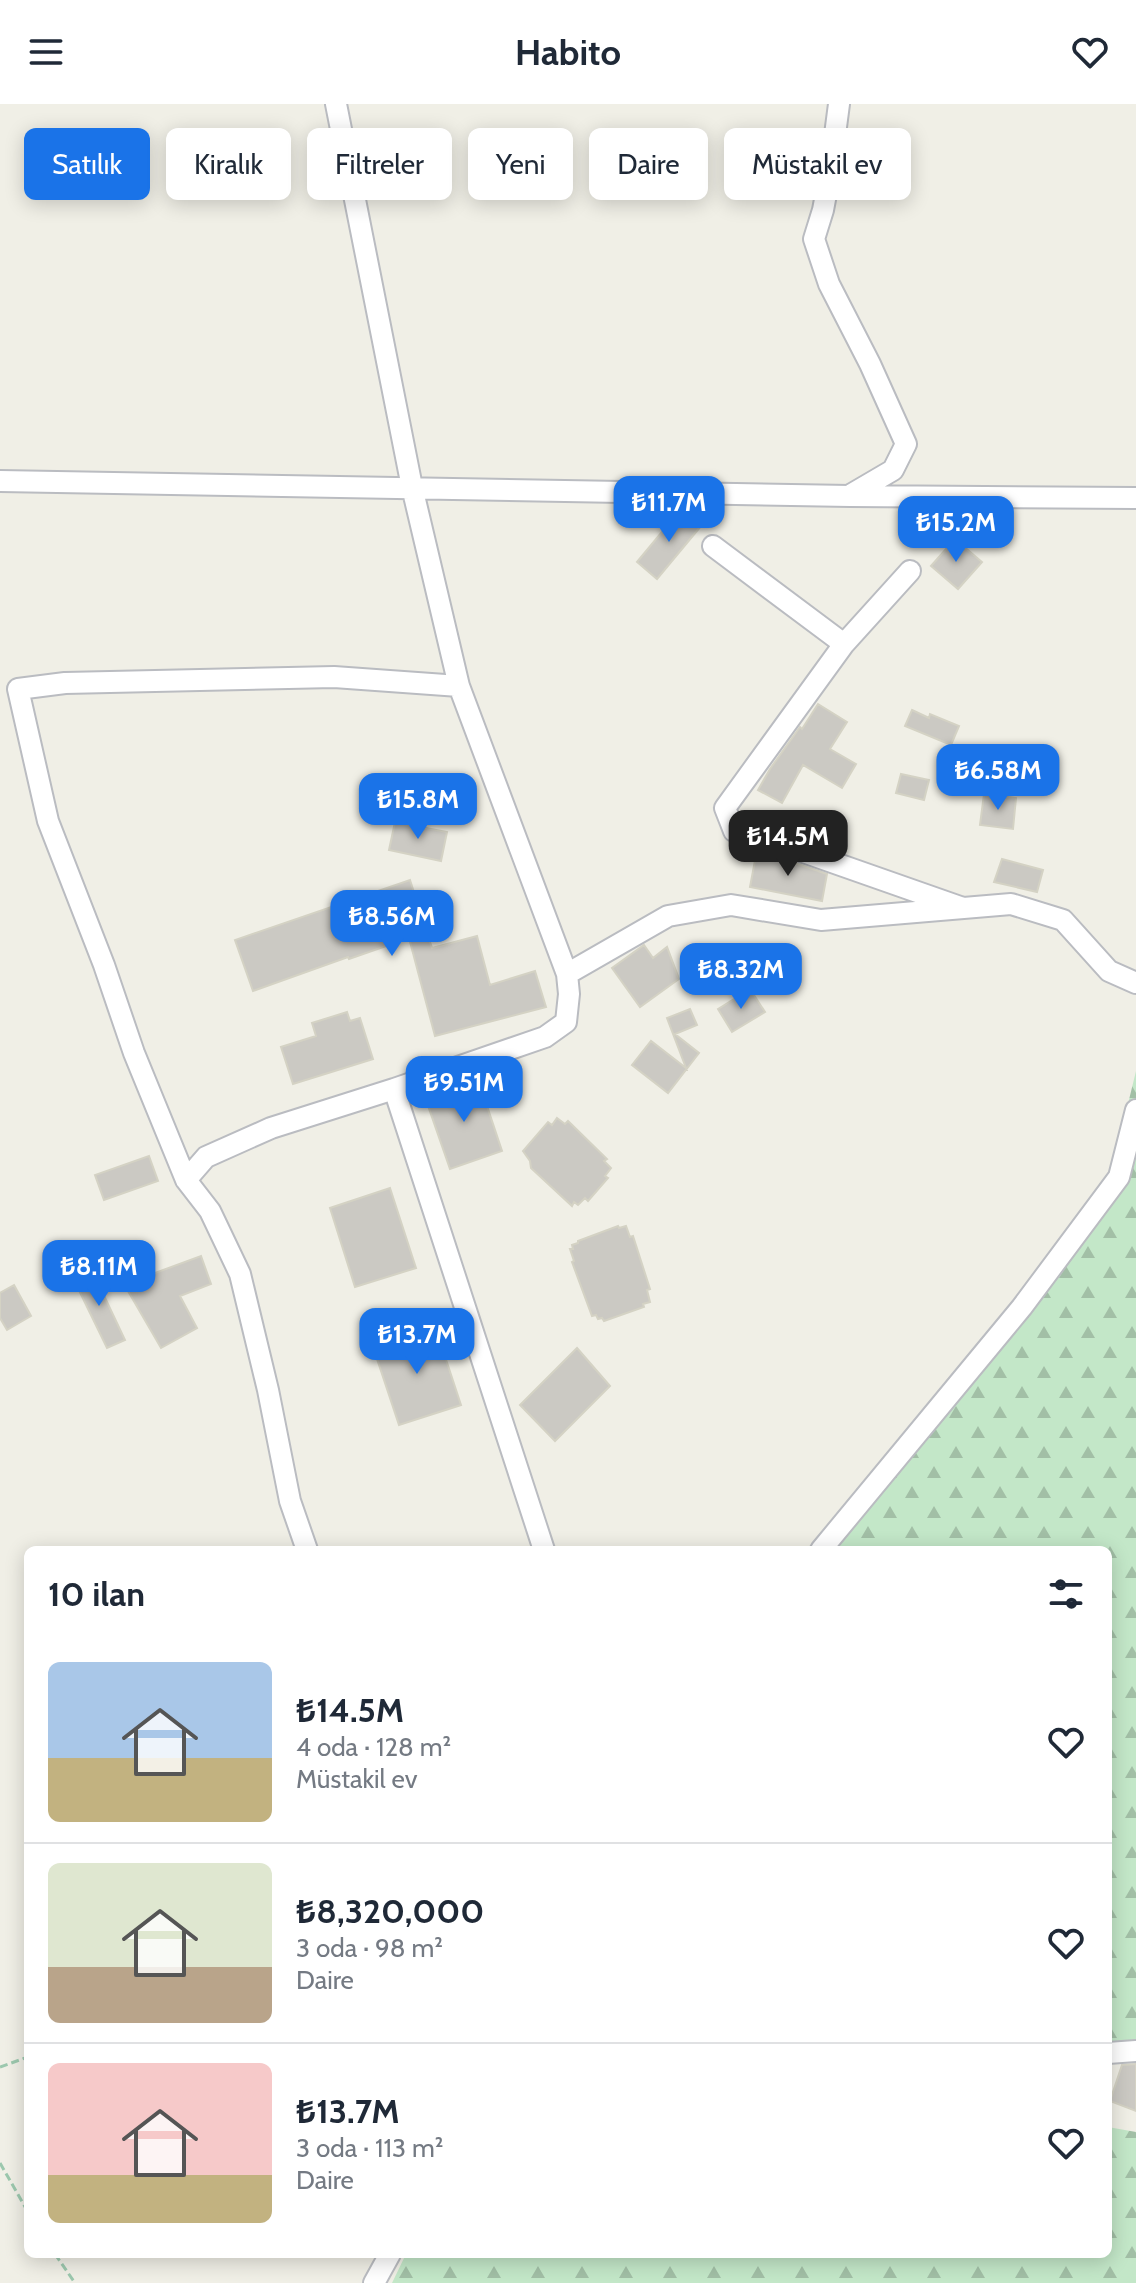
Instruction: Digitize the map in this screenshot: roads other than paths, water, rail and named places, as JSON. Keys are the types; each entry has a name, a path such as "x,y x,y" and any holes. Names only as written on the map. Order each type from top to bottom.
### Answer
{"street":[{"path":"186,1180 206,1157 271,1128 545,1037 566,1022 569,994 567,974 459,686 412,487 336,104"},
{"path":"839,104 830,173 814,239 829,284 906,444 893,470 850,496"},
{"path":"0,481 1136,498"},
{"path":"713,546 844,644"},
{"path":"910,571 844,644 725,808 734,831 963,908"},
{"path":"306,1546 290,1501 240,1274 210,1211 186,1180 134,1053 104,965 48,821 18,689 65,683 334,677 459,686"},
{"path":"567,974 668,916 731,905 821,920 1011,904 1063,920 1109,971 1136,983"},
{"path":"394,1089 543,1546"},
{"path":"824,1546 1022,1307 1119,1177 1136,1110"},
{"path":"1112,2053 1136,2051"},
{"path":"374,2283 388,2258"}]}
